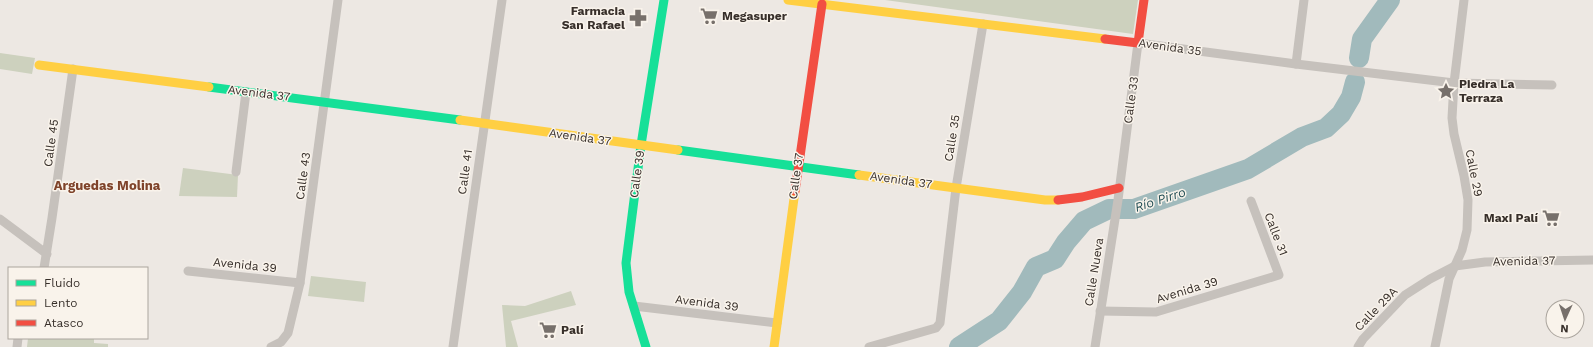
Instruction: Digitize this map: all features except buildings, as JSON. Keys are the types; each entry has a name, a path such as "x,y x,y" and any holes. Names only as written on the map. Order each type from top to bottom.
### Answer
{"main road":[{"name":"Calle 39","path":"646,347 627,280 626,263 640,145 664,0"},
{"name":"Avenida 35","path":"788,0 1138,42"},
{"name":"Calle 33","path":"1138,42 1144,0"},
{"name":"Calle 37","path":"774,347 798,166 822,4"},
{"name":"Avenida 37","path":"39,65 325,102 1045,200 1080,198 1119,188"}],"street":[{"name":"Calle 43","path":"271,347 281,342 288,333 300,284 338,0"},
{"name":"Calle 41","path":"453,347 502,0"},
{"path":"1296,64 1304,0"},
{"name":"Calle 29","path":"1435,347 1448,279 1462,250 1467,230 1468,200 1452,118 1454,83 1464,0"},
{"name":"Calle 35","path":"869,347 937,327 940,323 956,188 983,24"},
{"name":"Avenida 35","path":"1138,42 1296,64 1454,83 1552,85"},
{"name":"Calle 33","path":"1118,200 1138,42"},
{"name":"Calle 45","path":"44,267 73,69"},
{"path":"236,172 246,92"},
{"name":"Calle Nueva","path":"1095,347 1118,200"},
{"name":"Calle 31","path":"1251,201 1279,275"},
{"path":"0,219 47,254"},
{"name":"Avenida 37","path":"1455,266 1484,262 1593,260"},
{"name":"Calle 29A","path":"1358,347 1363,339 1405,295 1430,279 1455,266"},
{"name":"Avenida 39","path":"188,271 300,284"},
{"name":"Avenida 39","path":"1100,311 1156,312 1279,275"},
{"name":"Avenida 39","path":"634,306 777,323"}],"green space":[{"path":"885,0 1138,0 1133,34"},
{"path":"0,53 35,58 32,74 0,69"},
{"path":"183,168 238,175 237,197 179,196"},
{"path":"311,276 366,282 364,302 308,296"},
{"path":"571,291 576,305 511,321 518,347 506,347 502,305 525,306"},
{"path":"28,339 94,339 94,343 108,344 108,347 27,347"}],"waterway":[{"name":"Río Pirro","path":"1359,58 1362,39 1390,0"},
{"name":"Río Pirro","path":"959,347 999,321 1022,292 1036,267 1055,259 1066,242 1084,221 1109,209 1134,209 1248,169 1302,137 1326,128 1341,114 1351,97 1355,82"}],"traffic: fast":[{"path":"646,347 629,292 626,263 641,145 664,0"},
{"path":"209,87 460,120"},
{"path":"678,150 859,175"}],"traffic: slow":[{"path":"788,0 1105,39"},
{"path":"39,65 209,87"},
{"path":"460,120 678,150"},
{"path":"859,175 1045,200 1058,200"},
{"path":"774,347 795,191"}],"traffic: jam":[{"path":"1105,39 1138,43 1144,0"},
{"path":"795,191 822,4"},
{"path":"1058,200 1082,197 1119,188"}],"place":[{"name":"Megasuper","path":"709,16"},
{"name":"Farmacia San Rafael","path":"638,18"},
{"name":"Piedra La Terraza","path":"1446,91"},
{"name":"Maxi Palí","path":"1551,218"},
{"name":"Palí","path":"548,330"}],"district":[{"name":"Arguedas Molina","path":"107,185"}]}
